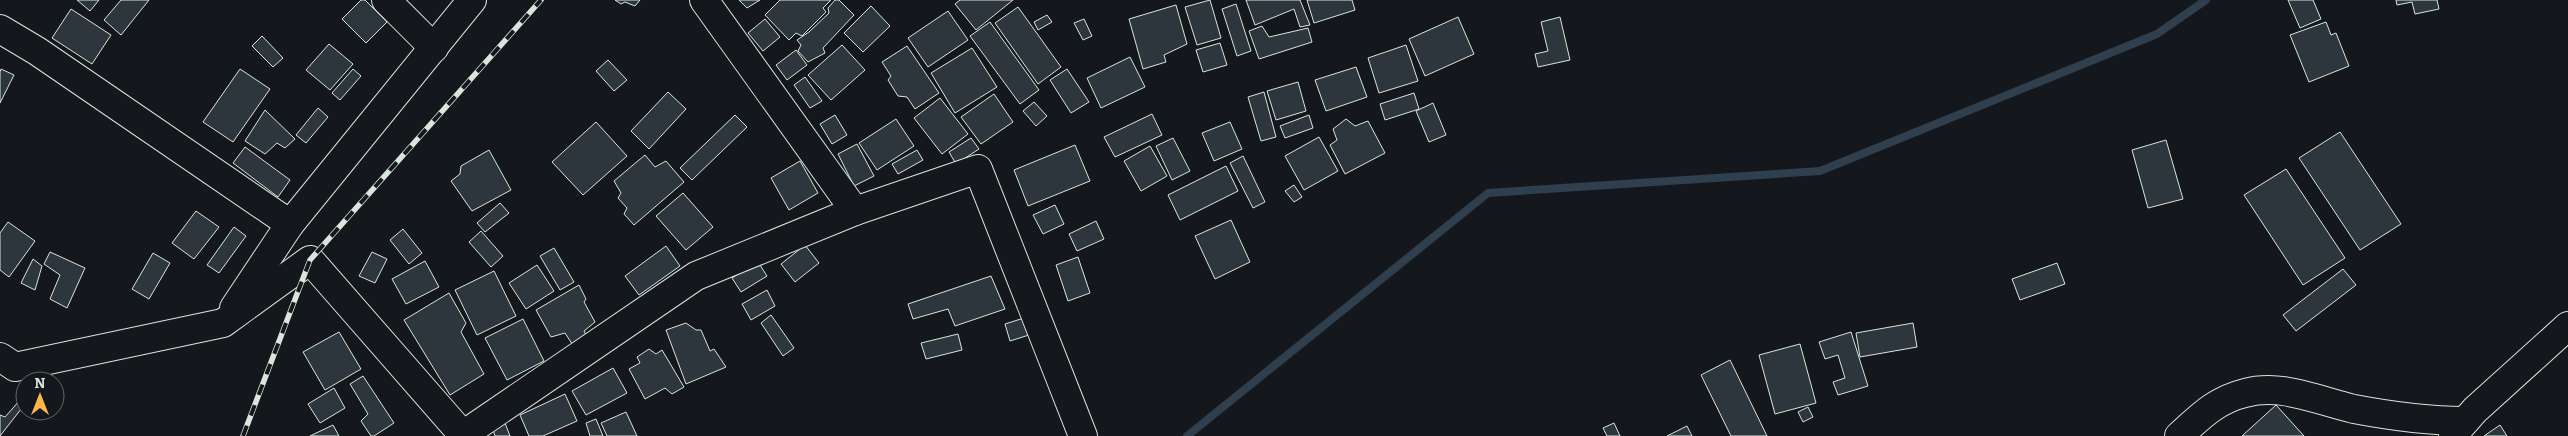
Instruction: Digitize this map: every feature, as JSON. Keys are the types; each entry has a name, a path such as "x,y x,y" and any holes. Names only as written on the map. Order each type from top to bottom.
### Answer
{"street":[{"path":"386,0 434,48"},
{"path":"223,324 290,224 472,0"},
{"path":"704,0 856,211"},
{"path":"0,29 37,51 290,224"},
{"path":"0,357 15,366 223,324 310,260 463,435 696,276 856,211 978,170 1083,436"},
{"path":"2179,436 2213,405 2246,392 2285,390 2371,412 2458,429 2568,326"}],"building":[{"path":"77,0 99,0 90,11"},
{"path":"121,0 149,0 121,35 104,20"},
{"path":"361,0 365,0 387,22 366,43 342,19"},
{"path":"615,0 640,0 635,6 625,2 621,4"},
{"path":"739,0 760,0 747,8"},
{"path":"780,0 831,0 823,8 826,12 802,36 796,33 789,40 765,15"},
{"path":"835,0 839,0 854,15 823,48 825,53 808,62 798,51 801,45 797,40 809,32 829,13 828,8"},
{"path":"960,0 1013,0 976,30 955,4"},
{"path":"1210,0 1221,38 1197,45 1185,7"},
{"path":"1246,0 1300,0 1310,25 1300,27 1294,9 1255,25"},
{"path":"1307,0 1352,0 1355,10 1314,23"},
{"path":"2288,0 2313,0 2321,19 2300,28"},
{"path":"2396,0 2437,0 2439,9 2415,14 2412,2 2397,5"},
{"path":"1236,4 1251,51 1237,56 1222,9"},
{"path":"1176,5 1187,44 1164,55 1166,62 1143,69 1129,19"},
{"path":"871,6 890,26 863,52 844,33"},
{"path":"1018,7 1061,67 1038,84 995,23"},
{"path":"71,9 111,35 92,64 52,38"},
{"path":"948,11 968,40 928,67 908,38"},
{"path":"1047,15 1052,22 1038,30 1034,22"},
{"path":"1458,17 1474,54 1425,76 1409,39"},
{"path":"1560,17 1570,60 1538,67 1535,54 1548,51 1541,22"},
{"path":"765,19 780,37 763,51 748,33"},
{"path":"1084,19 1092,36 1083,40 1074,23"},
{"path":"990,22 1039,90 1020,104 970,36"},
{"path":"2326,22 2331,35 2336,33 2349,66 2309,82 2290,35"},
{"path":"1262,26 1269,37 1308,28 1312,42 1259,59 1249,31"},
{"path":"262,36 283,58 273,67 252,46"},
{"path":"1220,43 1227,65 1203,72 1196,50"},
{"path":"329,44 353,64 330,90 306,70"},
{"path":"842,45 865,70 831,100 808,75"},
{"path":"1406,45 1418,81 1379,93 1368,58"},
{"path":"907,46 939,93 915,109 907,97 898,96 888,80 891,76 882,62"},
{"path":"972,48 997,87 955,113 931,73"},
{"path":"796,50 807,65 787,80 776,65"},
{"path":"1130,57 1145,87 1101,108 1087,78"},
{"path":"608,60 627,80 614,91 596,71"},
{"path":"1356,67 1367,97 1326,111 1315,80"},
{"path":"1,69 14,75 0,103 0,72"},
{"path":"240,69 270,89 233,142 203,122"},
{"path":"353,69 361,76 340,100 332,93"},
{"path":"1067,69 1089,102 1071,113 1050,80"},
{"path":"805,77 822,101 810,108 794,85"},
{"path":"1298,82 1306,111 1276,120 1267,91"},
{"path":"668,92 686,109 649,149 631,131"},
{"path":"1264,92 1276,137 1261,141 1248,97"},
{"path":"1414,93 1419,109 1385,120 1380,104"},
{"path":"994,94 1013,122 981,144 961,117"},
{"path":"940,98 968,134 942,154 914,118"},
{"path":"1034,102 1047,116 1036,126 1023,111"},
{"path":"1433,103 1446,135 1429,142 1416,111"},
{"path":"318,108 328,117 306,143 296,135"},
{"path":"265,110 295,139 285,148 277,143 265,154 245,141"},
{"path":"1152,114 1162,135 1115,157 1104,137"},
{"path":"735,115 747,127 692,180 680,168"},
{"path":"835,115 847,135 832,144 820,124"},
{"path":"1309,115 1313,128 1285,138 1280,126"},
{"path":"896,119 914,146 877,170 859,143"},
{"path":"1346,119 1355,126 1368,121 1385,153 1345,174 1330,145 1337,140 1333,129"},
{"path":"596,122 627,156 583,195 552,162"},
{"path":"1230,122 1242,149 1214,161 1202,133"},
{"path":"2340,132 2401,224 2360,250 2299,158"},
{"path":"1319,137 1338,171 1304,190 1285,156"},
{"path":"971,138 979,149 956,164 949,152"},
{"path":"1173,138 1190,171 1172,180 1156,146"},
{"path":"2166,140 2183,199 2148,208 2132,150"},
{"path":"857,144 874,176 854,186 838,154"},
{"path":"1075,145 1090,181 1028,206 1014,170"},
{"path":"1150,146 1167,176 1141,191 1124,161"},
{"path":"245,147 290,180 278,197 233,163"},
{"path":"489,150 511,190 472,211 451,181 460,174 461,166"},
{"path":"917,150 923,160 898,174 892,164"},
{"path":"645,155 655,167 666,161 684,182 634,225 624,214 627,208 618,198 621,193 614,181"},
{"path":"1243,156 1265,202 1253,208 1230,163"},
{"path":"800,161 818,193 789,210 771,178"},
{"path":"1226,166 1238,191 1180,220 1168,195"},
{"path":"2286,169 2345,258 2303,285 2244,195"},
{"path":"1294,185 1302,197 1294,202 1285,191"},
{"path":"683,193 713,227 686,250 656,216"},
{"path":"500,203 509,213 485,232 477,223"},
{"path":"1055,205 1064,224 1043,234 1033,215"},
{"path":"196,211 219,227 194,259 172,243"},
{"path":"1231,220 1250,262 1215,279 1195,236"},
{"path":"1096,221 1104,239 1077,251 1069,234"},
{"path":"8,222 35,241 9,277 0,270 0,233"},
{"path":"234,227 246,236 219,273 207,265"},
{"path":"403,229 422,253 409,264 390,240"},
{"path":"481,231 503,256 491,267 469,242"},
{"path":"805,245 819,263 795,282 781,264"},
{"path":"666,246 680,266 639,295 625,276"},
{"path":"554,248 574,282 560,290 540,256"},
{"path":"50,252 85,268 67,308 50,299 60,275 44,264"},
{"path":"372,252 387,259 375,283 359,276"},
{"path":"153,253 170,263 149,299 132,289"},
{"path":"1078,257 1090,293 1068,301 1056,265"},
{"path":"33,259 42,266 35,290 21,283"},
{"path":"425,261 439,287 406,304 392,279"},
{"path":"758,262 767,276 741,292 732,278"},
{"path":"2057,263 2065,284 2020,300 2012,279"},
{"path":"537,265 554,291 526,309 509,283"},
{"path":"2343,269 2356,285 2296,331 2283,315"},
{"path":"494,271 516,316 477,335 455,290"},
{"path":"991,276 1005,309 955,326 948,309 913,319 908,304"},
{"path":"579,285 586,299 584,302 595,322 584,331 588,339 574,347 565,333 551,337 536,310"},
{"path":"767,290 775,306 751,320 742,304"},
{"path":"449,293 466,323 461,332 484,374 450,395 404,320"},
{"path":"771,315 794,348 783,356 761,323"},
{"path":"1024,318 1029,335 1010,341 1005,324"},
{"path":"523,319 544,361 507,380 485,338"},
{"path":"686,323 696,330 701,330 710,351 714,349 726,367 686,384 666,330"},
{"path":"1913,323 1917,347 1860,357 1856,333"},
{"path":"339,332 361,369 325,390 303,352"},
{"path":"1851,332 1868,386 1838,395 1833,382 1845,378 1838,355 1825,359 1819,342"},
{"path":"958,334 962,350 926,359 921,343"},
{"path":"1800,344 1816,403 1775,414 1759,355"},
{"path":"649,349 656,354 662,350 684,387 672,394 665,388 645,399 629,369 640,363 637,357"},
{"path":"1730,360 1767,436 1731,436 1701,375"},
{"path":"613,368 627,393 586,415 572,391"},
{"path":"363,376 394,423 374,436 371,436 361,421 368,414 350,384"},
{"path":"334,388 345,408 320,423 308,404"},
{"path":"565,394 577,421 543,436 529,436 520,415"},
{"path":"2276,405 2304,436 2242,436"},
{"path":"15,406 15,417 0,436 0,415 5,417"},
{"path":"1808,407 1813,417 1803,422 1798,412"},
{"path":"626,412 637,436 607,436 601,423"},
{"path":"596,419 603,436 590,436 586,423"},
{"path":"505,423 510,436 495,436 492,427"},
{"path":"1614,423 1620,436 1607,436 1603,428"},
{"path":"333,425 339,436 310,436"},
{"path":"2500,425 2507,436 2484,436"},
{"path":"1687,426 1692,436 1667,436"}],"waterway":[{"path":"1187,436 1488,193 1820,171 2157,34 2206,0"}],"railway":[{"path":"243,436 310,260 541,0"}]}
